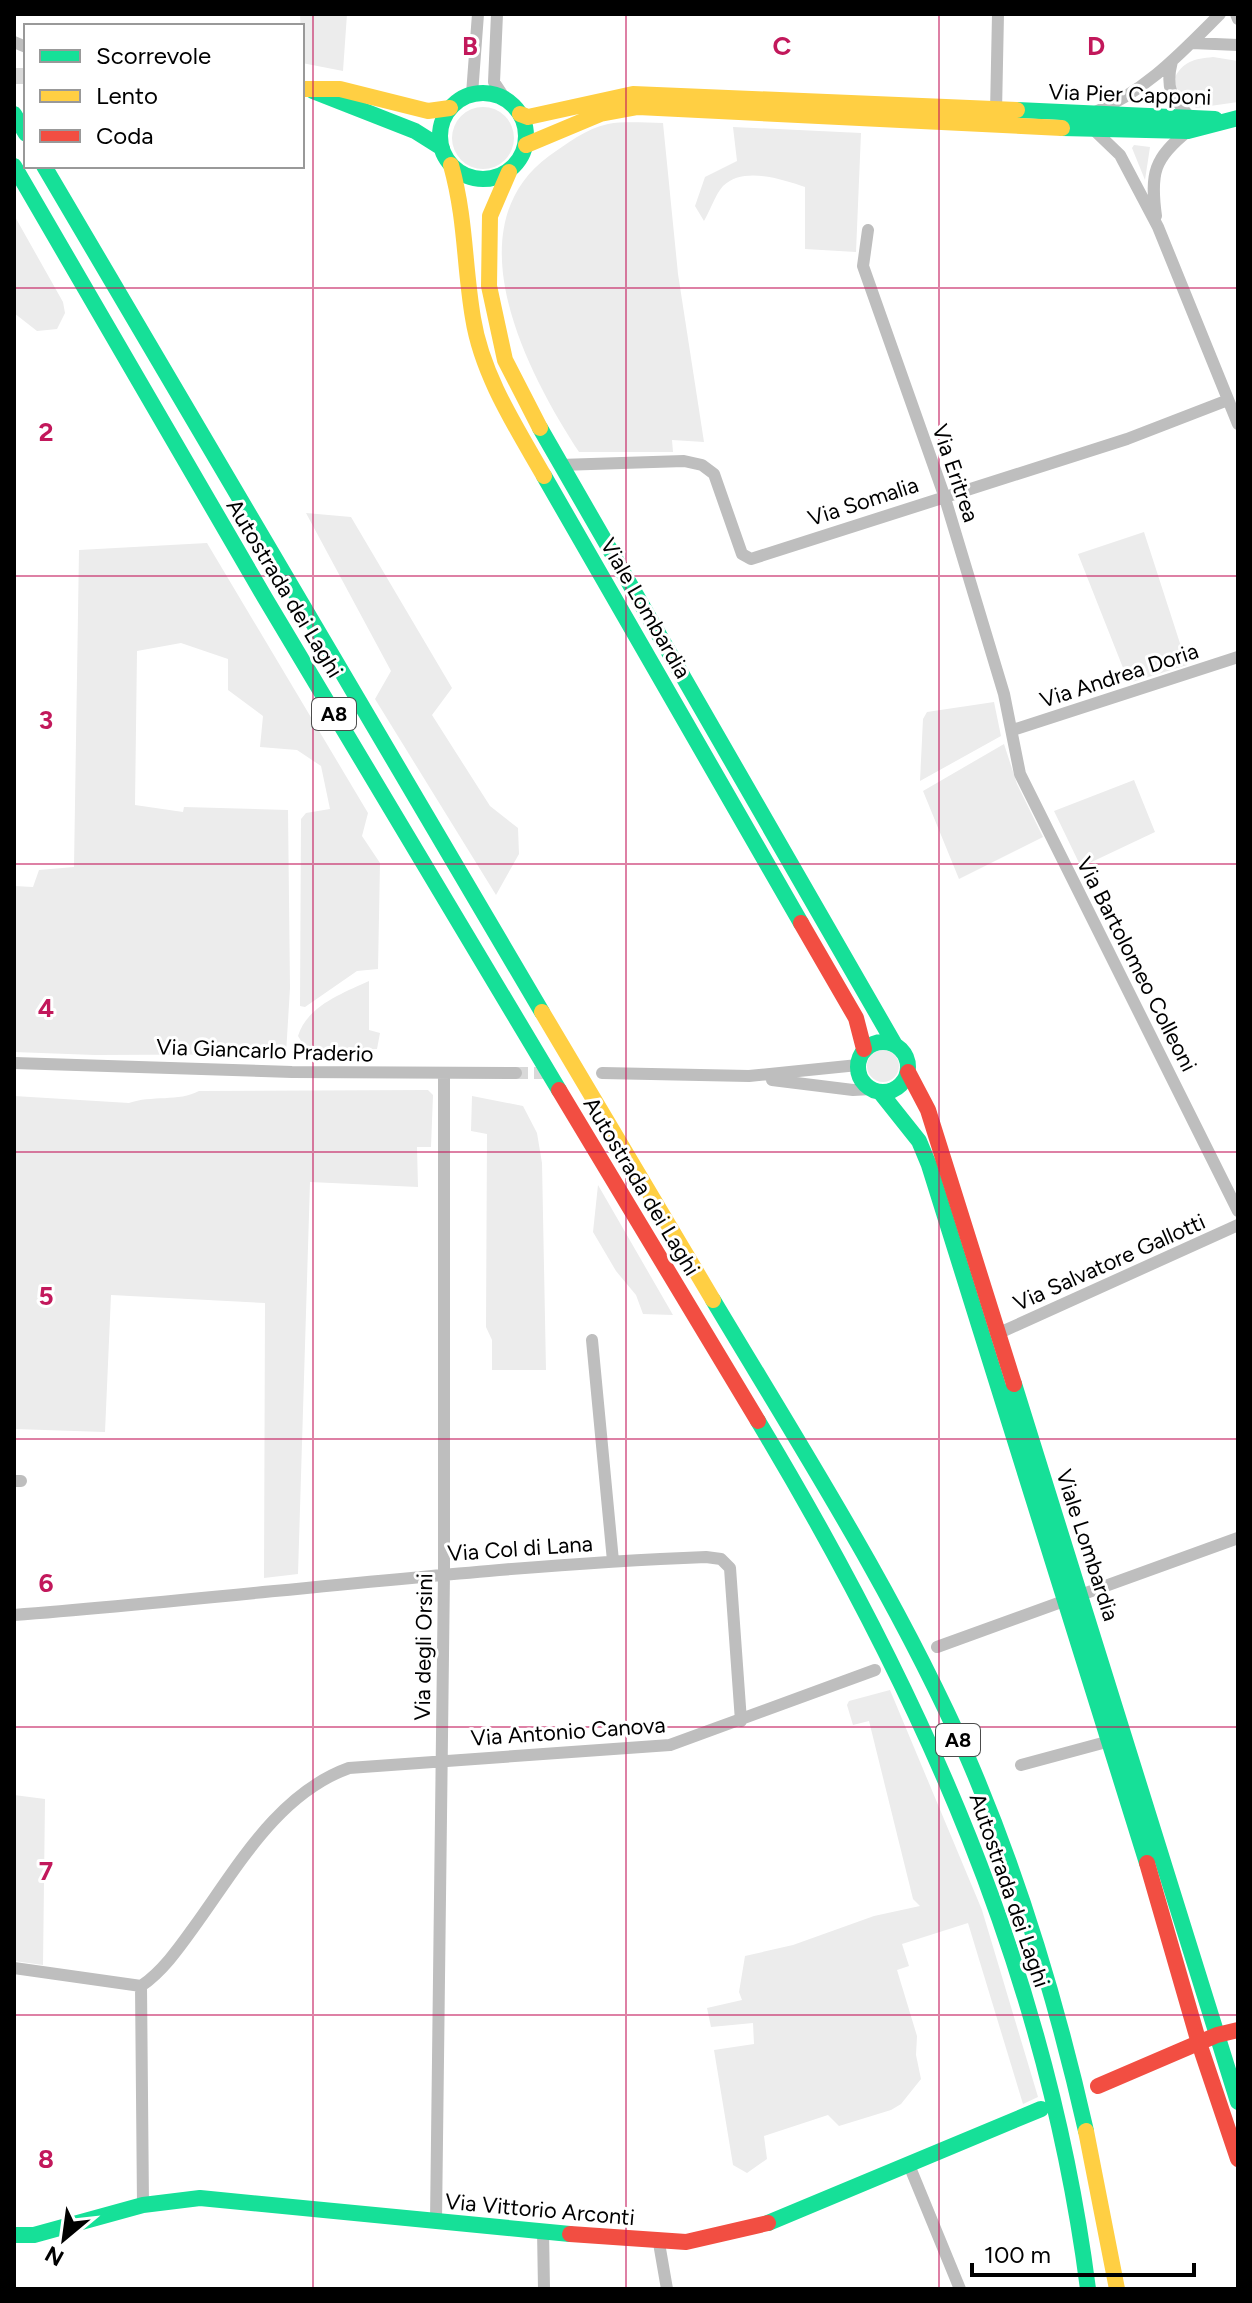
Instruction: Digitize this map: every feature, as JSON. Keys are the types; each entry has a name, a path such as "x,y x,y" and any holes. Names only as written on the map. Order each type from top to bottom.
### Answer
{"main road":[{"path":"307,90 340,89 428,111 450,108 472,94 495,95 506,100 520,114 526,129 526,145 520,160 509,172 479,180 464,175 451,165 442,148 440,131 450,108"},
{"path":"307,90 415,131 442,148"},
{"name":"Via Pier Capponi","path":"520,114 528,117 633,94 996,112 1091,123"},
{"name":"Via Pier Capponi","path":"526,145 600,114 638,107 1091,123 1189,124 1231,119"},
{"name":"Viale Lombardia","path":"451,165 463,207 473,320 487,369 513,422 856,1018 861,1057"},
{"name":"Autostrada dei Laghi","path":"14,166 273,611 809,1506 889,1655 958,1805 1006,1933 1049,2079 1081,2217 1088,2289"},
{"name":"Autostrada dei Laghi","path":"45,168 290,589 829,1495 913,1643 981,1791 1026,1918 1091,2152 1117,2289"},
{"name":"Viale Lombardia","path":"509,172 490,216 487,236 494,316 505,360 560,465 895,1045"},
{"path":"879,1042 895,1045 904,1053 908,1072 902,1084 892,1091 875,1090 863,1082 861,1057 879,1042"},
{"name":"Viale Lombardia","path":"908,1072 928,1110 997,1334 1074,1597 1110,1741 1199,2043 1238,2159"},
{"name":"Viale Lombardia","path":"875,1090 919,1141 929,1165 1074,1597 1238,2102"},
{"path":"1098,2086 1217,2035 1238,2030"},
{"name":"Via Vittorio Arconti","path":"14,2235 34,2235 143,2205 200,2198 659,2243 698,2242 731,2235 1041,2109"},
{"path":"1081,2217 1081,2289"}],"street":[{"path":"472,94 478,14"},
{"path":"497,14 494,82 506,100"},
{"path":"996,112 998,14"},
{"path":"1220,14 1172,61 1091,123 1120,155 1158,227 1238,424"},
{"path":"1192,43 1238,45"},
{"path":"1158,227 1152,191 1154,167 1189,124 1167,81 1172,61"},
{"name":"Via Eritrea","path":"868,230 863,266 944,495 1013,730"},
{"name":"Via Somalia","path":"560,465 684,461 702,465 714,474 746,558 1127,439 1228,400"},
{"name":"Via Andrea Doria","path":"1013,730 1238,657"},
{"name":"Via Bartolomeo Colleoni","path":"1013,730 1020,774 1238,1211"},
{"path":"749,1076 861,1057"},
{"name":"Via Giancarlo Praderio","path":"14,1063 444,1074 516,1073"},
{"path":"602,1073 749,1076 827,1088 875,1090"},
{"name":"Via degli Orsini","path":"436,2221 444,1574 444,1074"},
{"name":"Via Salvatore Gallotti","path":"997,1334 1238,1225"},
{"path":"592,1340 613,1561"},
{"path":"937,1647 1238,1538"},
{"name":"Via Col di Lana","path":"14,1615 163,1604 444,1574 613,1561 721,1559 730,1568 741,1721"},
{"name":"Via Antonio Canova","path":"141,1986 151,1979 182,1943 279,1814 310,1787 349,1768 670,1745 875,1670"},
{"path":"1021,1765 1110,1741"},
{"path":"14,1968 141,1986 143,2205"},
{"path":"909,2165 960,2289"},
{"path":"543,2230 544,2289"},
{"path":"659,2243 667,2289"}],"shaded area":[{"path":"300,14 347,14 343,71 304,63 304,24 300,24"},
{"path":"1213,57 1238,61 1238,102 1196,108 1177,89 1174,79 1181,68 1190,62"},
{"path":"477,107 489,107 505,116 512,126 512,150 505,160 489,169 477,169 457,155 452,144 452,132 466,112"},
{"path":"663,123 678,274 704,442 672,440 673,452 579,452 539,383 521,343 508,302 502,261 505,222 520,186 549,156 577,137 608,124"},
{"path":"733,127 861,133 856,252 805,249 805,187 774,178 752,175 731,180 720,190 704,221 695,206 705,177 737,161"},
{"path":"1134,145 1150,147 1145,180 1132,148"},
{"path":"14,215 63,302 65,313 57,329 37,331 14,313"},
{"path":"306,513 351,517 452,688 432,715 490,806 518,828 519,854 496,895 375,699 391,671"},
{"path":"1144,532 1187,665 1129,683 1078,554"},
{"path":"207,543 368,813 362,836 380,863 378,969 357,971 305,1007 300,1006 301,819 306,813 330,809 321,766 297,750 260,747 263,716 228,690 228,659 181,643 137,651 135,805 183,812 184,807 288,810 290,988 286,1054 95,1055 14,1052 14,886 33,887 39,870 74,867 79,550"},
{"path":"994,702 1001,736 920,781 923,719 927,712"},
{"path":"1004,744 1017,784 1043,837 959,879 923,791"},
{"path":"1134,780 1155,832 1081,867 1054,811"},
{"path":"369,981 369,1030 380,1033 377,1049 308,1052 298,1036 309,1016 327,1002"},
{"path":"883,1050 894,1055 899,1066 894,1077 883,1082 872,1077 867,1066 872,1055"},
{"path":"428,1090 433,1095 431,1147 417,1147 418,1187 310,1182 298,1574 264,1578 265,1303 111,1295 105,1432 14,1429 14,1096 129,1103 199,1091"},
{"path":"472,1096 523,1106 537,1133 542,1163 546,1370 492,1370 492,1340 486,1327 487,1134 471,1131"},
{"path":"598,1185 673,1315 643,1314 636,1295 616,1271 593,1232"},
{"path":"890,1690 982,1910 1038,2097 1023,2104 968,1923 902,1944 909,1966 897,1970 917,2036 916,2055 921,2079 901,2104 839,2126 828,2115 764,2136 767,2159 747,2173 733,2165 714,2050 754,2044 753,2023 711,2027 707,2008 742,2000 739,1992 745,1956 793,1945 874,1916 920,1906 913,1899 869,1721 853,1725 847,1705 849,1701"},
{"path":"14,1795 45,1799 43,1965 14,1961"}],"tunnel":[{"path":"14,76 24,76"},
{"path":"516,1073 551,1073"}],"traffic: fast":[{"path":"313,91 415,131 442,148"},
{"path":"483,93 507,100 519,112 526,136 519,160 507,172 483,179 459,172 447,160 440,136 447,112 459,100 483,93"},
{"path":"1017,110 1215,119"},
{"path":"14,114 24,131"},
{"path":"1062,128 1188,131 1238,118"},
{"path":"14,166 265,598 559,1090"},
{"path":"45,168 542,1012"},
{"path":"540,428 895,1045"},
{"path":"544,476 801,923"},
{"path":"883,1042 901,1049 908,1067 901,1085 883,1092 865,1085 858,1067 865,1049 883,1042"},
{"path":"880,1092 919,1141 929,1165 1147,1863"},
{"path":"713,1300 879,1581 967,1756 1035,1940 1086,2131"},
{"path":"1014,1384 1238,2102"},
{"path":"758,1421 873,1627 924,1732 969,1838 1009,1946 1042,2057 1069,2171 1088,2289"},
{"path":"768,2223 1041,2109"},
{"path":"14,2235 34,2235 143,2205 200,2198 570,2234"}],"traffic: slow":[{"path":"304,89 340,89 428,111 450,108"},
{"path":"520,114 528,117 633,94 1017,110"},
{"path":"526,145 600,114 638,107 1062,128"},
{"path":"451,165 460,204 477,339 501,400 544,476"},
{"path":"509,172 490,216 489,286 505,360 540,428"},
{"path":"542,1012 713,1300"},
{"path":"1086,2131 1117,2289"}],"traffic: jam":[{"path":"801,923 856,1018 864,1049"},
{"path":"908,1072 928,1110 1014,1384"},
{"path":"559,1090 758,1421"},
{"path":"1147,1863 1199,2043 1238,2159"},
{"path":"1098,2086 1217,2035 1238,2030"},
{"path":"570,2234 686,2242 768,2223"}]}
